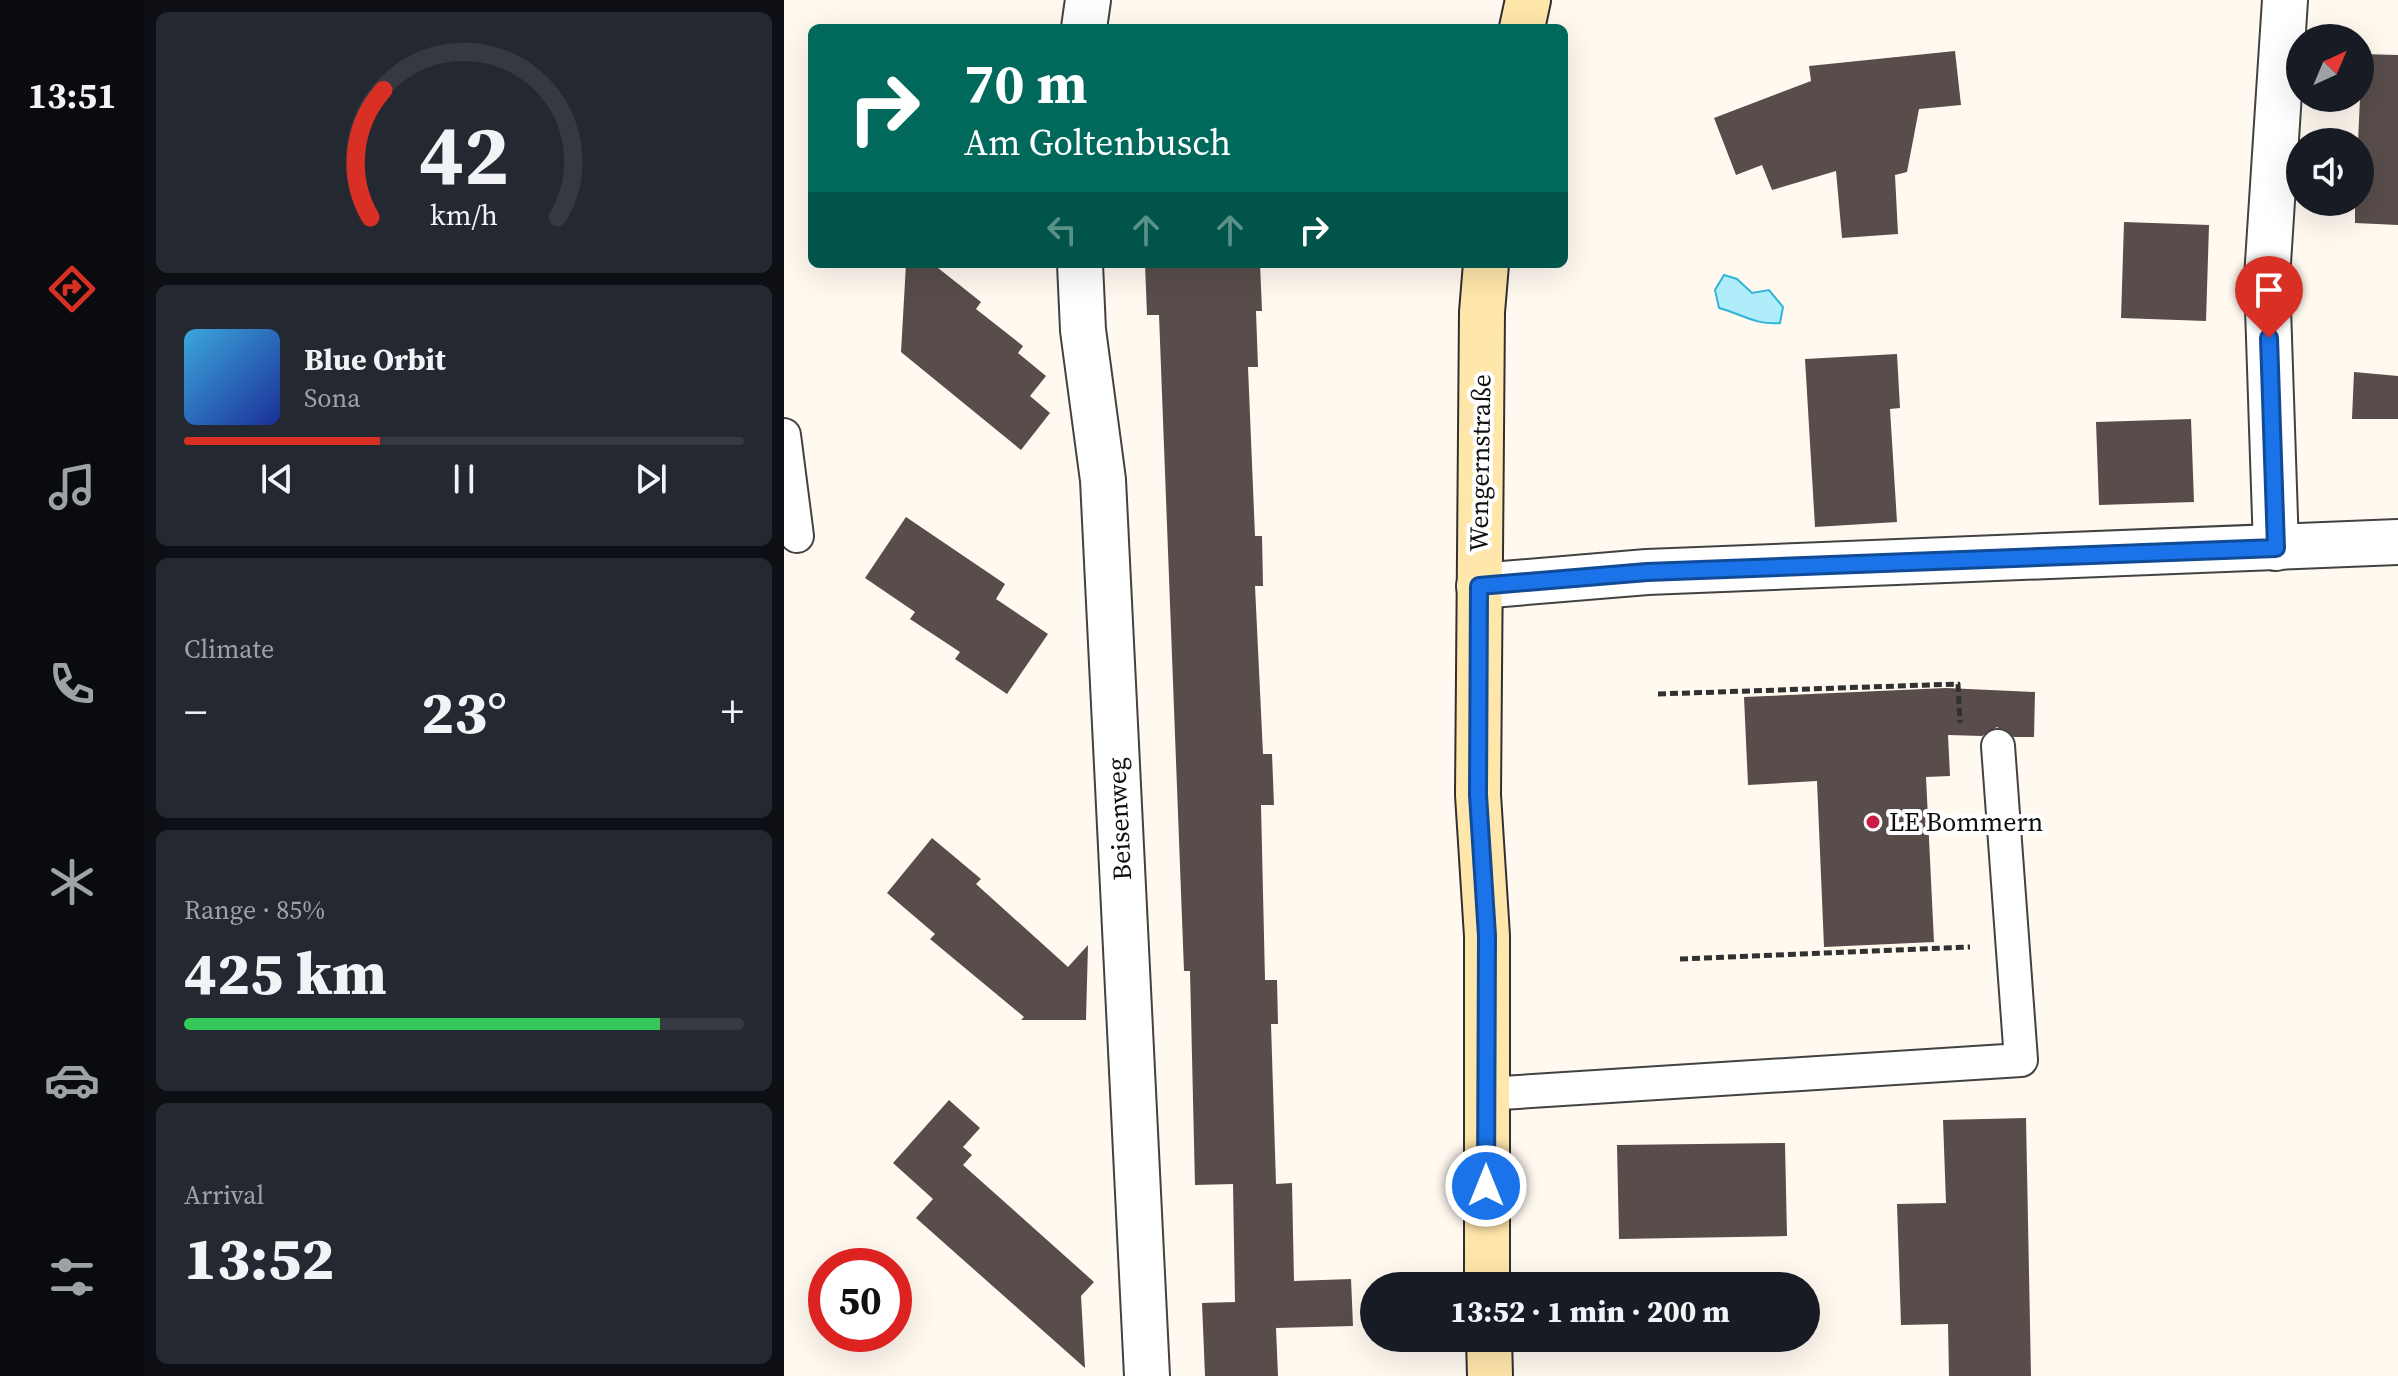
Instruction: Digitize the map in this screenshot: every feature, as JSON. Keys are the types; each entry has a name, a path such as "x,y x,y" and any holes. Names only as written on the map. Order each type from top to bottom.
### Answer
{"main road":[{"path":"1523,24 1528,0"},
{"name":"Wengernstraße","path":"1486,268 1482,312 1478,795 1487,936 1487,1272"},
{"path":"1489,1352 1490,1376"}],"street":[{"path":"1085,24 1088,0"},
{"path":"2276,548 2267,278 2285,0"},
{"name":"Beisenweg","path":"1080,268 1083,330 1103,480 1147,1376"},
{"path":"1479,586 1663,572 2398,542"}],"lane":[{"path":"784,435 797,536"},
{"path":"1486,1094 2021,1060 1998,746"}],"path":[{"path":"1658,694 1958,684 1961,747 1998,746"},
{"path":"1680,959 2011,946"}],"water":[{"path":"1724,275 1737,279 1752,293 1769,290 1783,307 1780,323 1755,321 1719,308 1715,290"}],"building":[{"path":"1955,51 1961,105 1919,109 1907,172 1895,175 1898,234 1842,238 1836,171 1772,190 1762,165 1736,175 1714,118 1811,81 1809,66"},
{"path":"2374,54 2398,55 2398,225 2355,223 2355,216 2374,216 2374,128 2359,128 2359,112 2374,112"},
{"path":"2124,222 2209,225 2206,321 2121,318"},
{"path":"906,268 938,268 981,302 976,309 1023,346 1018,353 1046,376 1030,396 1050,413 1021,450 901,352"},
{"path":"1145,268 1260,268 1262,311 1256,311 1258,367 1248,367 1255,536 1262,536 1263,586 1255,586 1263,754 1272,754 1274,805 1261,805 1265,980 1277,980 1278,1024 1271,1024 1276,1184 1292,1183 1294,1281 1351,1279 1353,1326 1276,1328 1278,1376 1205,1376 1202,1303 1235,1302 1233,1184 1195,1185 1190,971 1184,971 1159,315 1147,315"},
{"path":"1897,354 1900,408 1890,409 1897,522 1815,527 1805,359"},
{"path":"2354,372 2398,376 2398,419 2352,419"},
{"path":"2191,419 2194,502 2099,505 2096,422"},
{"path":"906,517 1005,584 996,599 1048,634 1007,694 955,659 960,652 910,619 915,612 865,578"},
{"name":"LE Bommern","path":"1946,688 2035,692 2034,737 2014,737 1997,727 1982,736 1948,735 1950,776 1926,777 1934,942 1824,947 1817,781 1748,785 1744,697"},
{"path":"932,838 981,879 976,884 1068,967 1088,945 1086,1020 1021,1020 1024,1017 930,939 935,934 887,893"},
{"path":"949,1100 980,1128 963,1147 972,1155 963,1165 1094,1282 1081,1296 1085,1368 916,1218 933,1199 893,1163"},
{"path":"2026,1118 2031,1376 1949,1376 1948,1324 1901,1325 1897,1204 1946,1203 1943,1120"},
{"path":"1785,1143 1787,1236 1619,1239 1617,1145"}],"place":[{"name":"LE Bommern","path":"1873,822"}],"route":[{"path":"1486,1186 1487,936 1478,795 1479,586 1647,572 2276,548 2269,338"}]}
